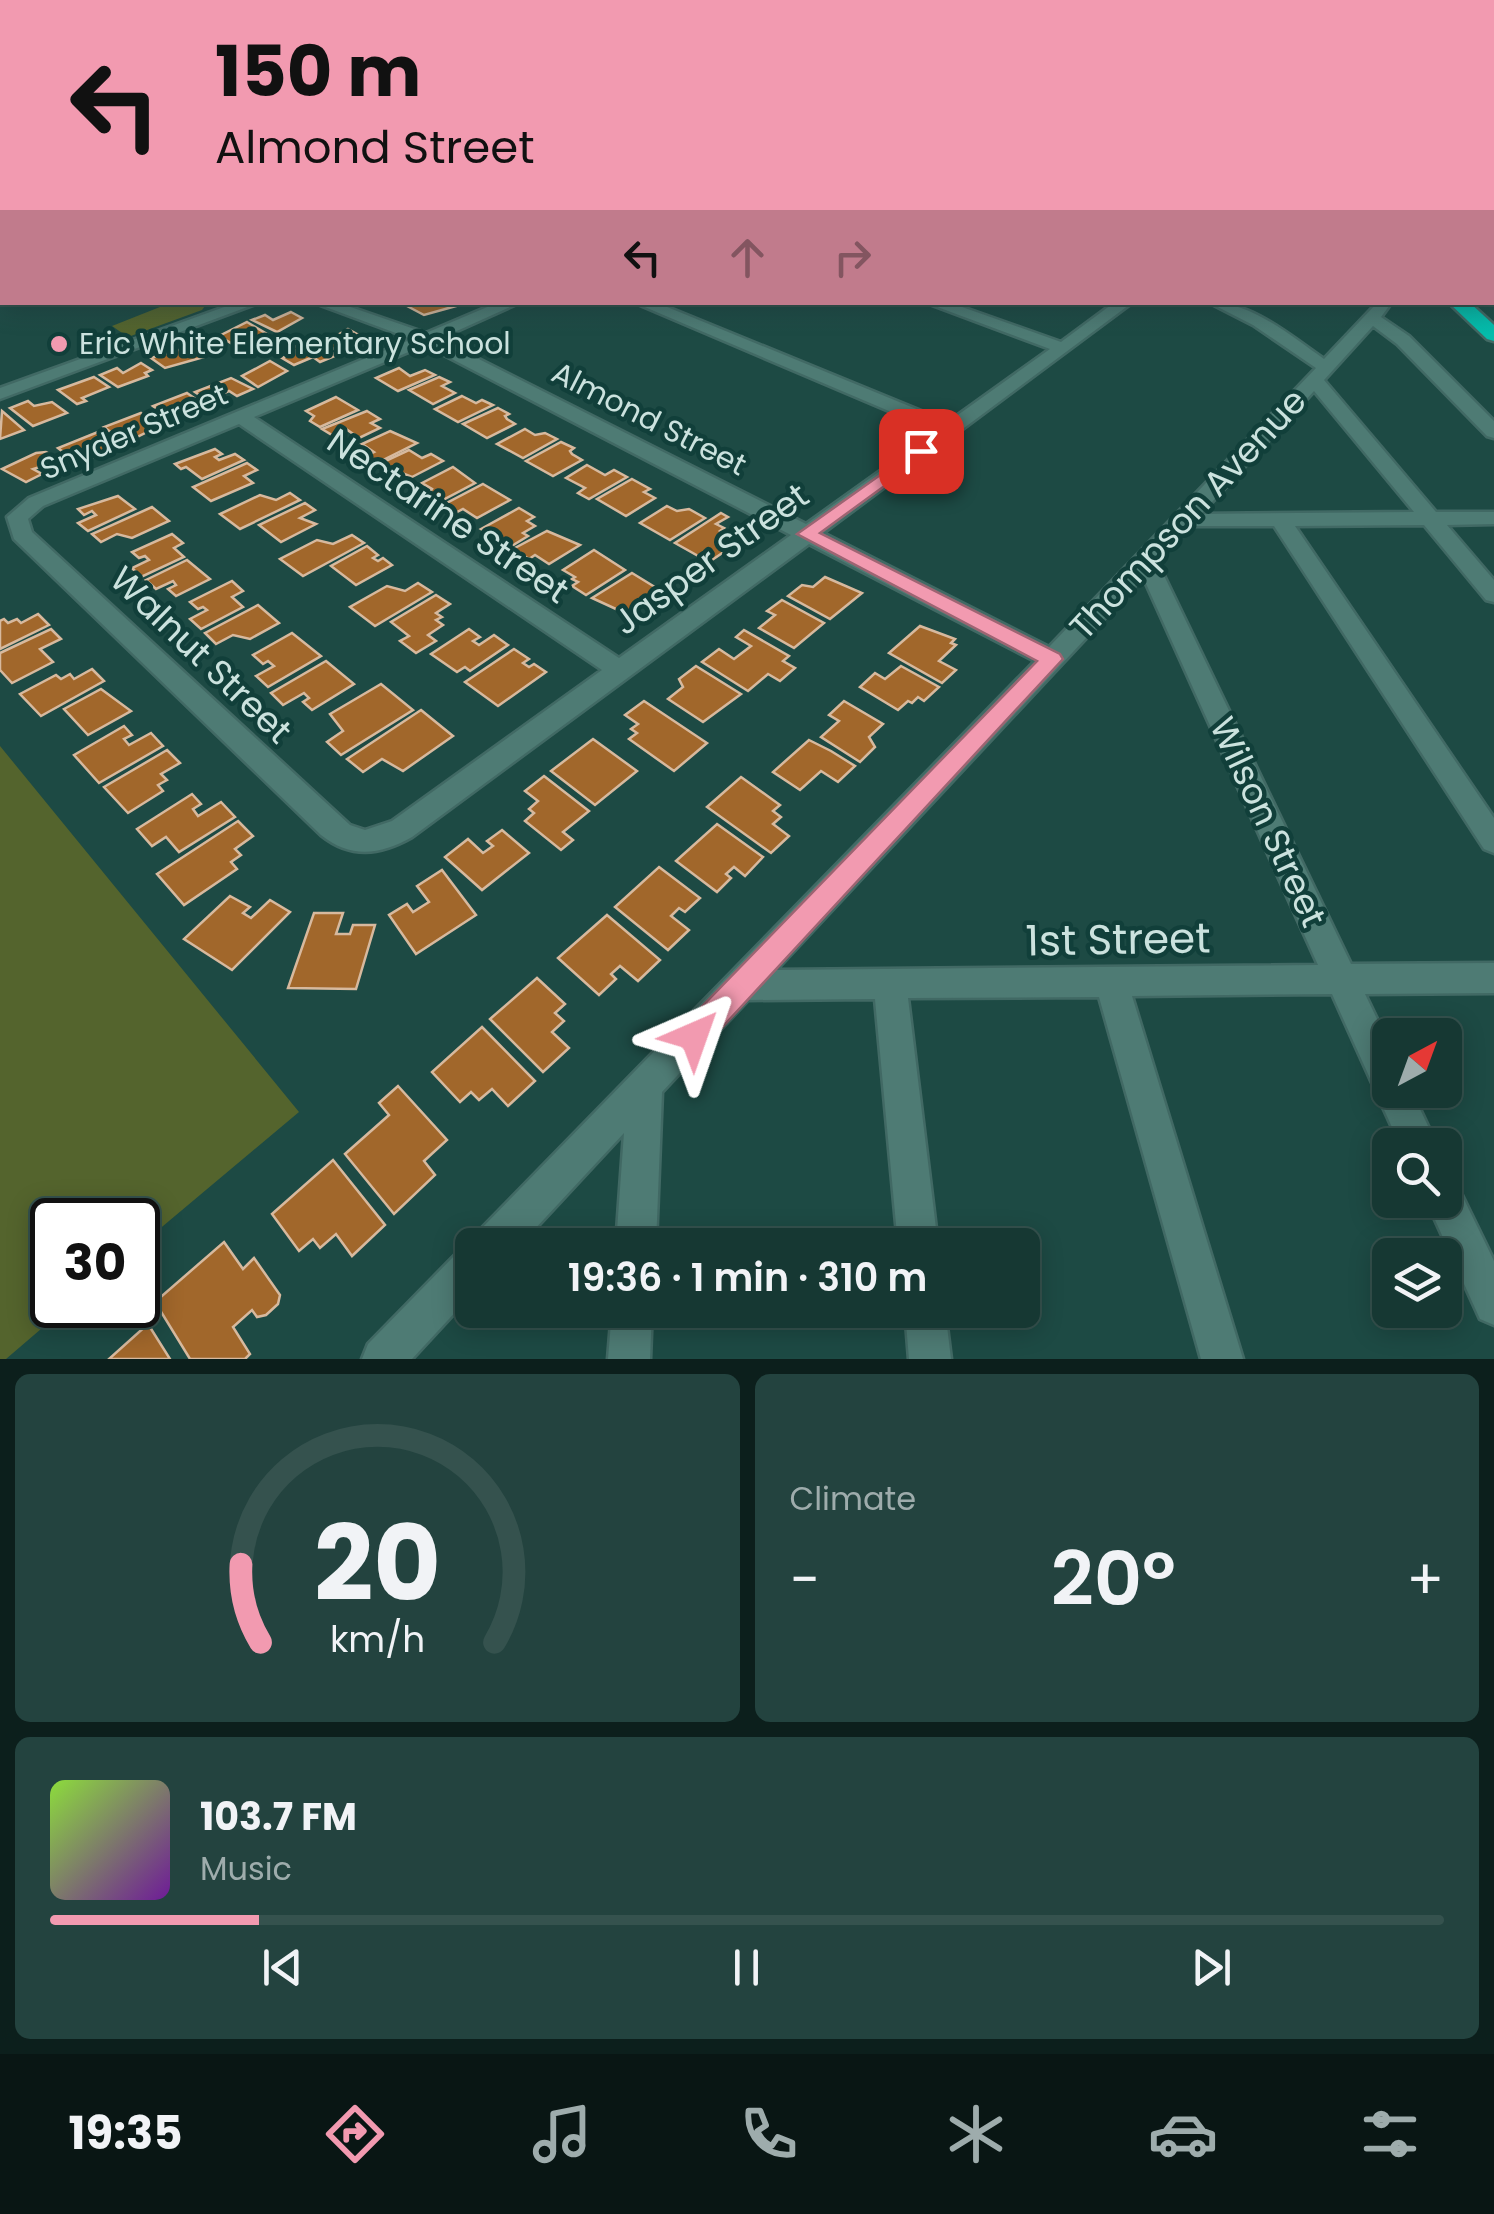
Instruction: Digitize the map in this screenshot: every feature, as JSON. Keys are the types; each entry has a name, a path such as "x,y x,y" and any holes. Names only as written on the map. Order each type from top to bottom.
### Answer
{"highway":[{"path":"1461,305 1494,334"}],"street":[{"path":"0,394 246,305"},
{"name":"Almond Street","path":"329,305 386,322 427,340 1052,659"},
{"name":"Snyder Street","path":"22,534 16,523 26,507 507,305"},
{"path":"647,305 950,430"},
{"path":"940,305 1064,348"},
{"name":"Jasper Street","path":"330,828 350,841 364,843 390,836 1122,305"},
{"path":"1222,305 1259,322 1320,373 1494,596"},
{"path":"1381,307 1403,340 1494,432"},
{"name":"Thompson Avenue","path":"509,1228 1184,520 1381,307"},
{"name":"Nectarine Street","path":"241,417 618,669"},
{"path":"1184,520 1494,518"},
{"path":"1280,520 1494,842"},
{"name":"Walnut Street","path":"22,534 330,828"},
{"name":"Wilson Street","path":"1146,560 1372,1045"},
{"name":"1st Street","path":"742,984 1494,978"},
{"path":"1111,982 1222,1359"},
{"path":"890,984 916,1228"},
{"path":"637,1228 645,1088"},
{"path":"1453,1218 1494,1305"},
{"path":"383,1359 455,1284"},
{"path":"630,1359 631,1328"},
{"path":"927,1328 930,1359"}],"green space":[{"path":"165,305 206,305 202,310 128,337 112,326"},
{"path":"0,746 299,1112 160,1229 160,1198 30,1198 30,1328 42,1328 6,1359 0,1359"}],"building":[{"path":"454,305 456,306 424,315 407,306"},
{"path":"291,312 302,318 277,332 252,320 265,315 273,320"},
{"path":"247,322 267,334 236,346 219,336"},
{"path":"348,329 366,339 341,353 324,343"},
{"path":"308,341 337,355 320,362 313,357 294,365 282,358 298,352 292,348"},
{"path":"189,347 204,357 165,368 151,358"},
{"path":"270,361 287,371 258,387 242,376"},
{"path":"141,363 152,370 145,373 148,376 118,387 100,375 117,368 123,373"},
{"path":"399,368 410,376 425,370 435,375 398,391 376,378"},
{"path":"94,377 109,387 82,398 86,401 77,404 58,390"},
{"path":"439,377 450,382 442,386 455,393 433,404 409,390"},
{"path":"231,378 253,389 237,396 229,391 207,400 195,392"},
{"path":"187,393 210,409 191,417 184,411 168,417 153,406"},
{"path":"462,396 493,405 458,422 435,409"},
{"path":"336,397 358,410 320,427 310,421 314,416 306,411"},
{"path":"28,401 34,406 52,402 67,413 33,426 10,408"},
{"path":"498,408 509,414 505,416 515,424 487,438 463,424"},
{"path":"2,411 24,430 0,439"},
{"path":"367,411 380,419 371,423 380,428 359,438 346,429 332,435 322,429"},
{"path":"141,413 159,426 125,443 104,427"},
{"path":"525,429 557,439 523,458 497,444"},
{"path":"390,431 417,443 377,463 366,456 374,452 362,444"},
{"path":"98,432 117,447 91,458 85,453 71,458 58,448"},
{"path":"561,442 574,448 572,454 582,460 553,476 526,461"},
{"path":"215,449 222,454 215,457 219,460 235,454 244,460 202,479 175,464"},
{"path":"409,450 422,458 431,454 443,461 412,477 379,464"},
{"path":"46,452 62,460 33,469 42,474 26,482 2,469 36,453"},
{"path":"247,463 257,470 244,476 253,483 211,501 193,487"},
{"path":"587,465 605,475 614,470 627,477 589,499 578,493 585,488 566,478"},
{"path":"453,467 475,483 439,502 428,495 432,489 422,483"},
{"path":"632,479 650,489 644,492 655,498 626,516 597,499"},
{"path":"483,484 510,500 477,518 463,509 455,513 443,505"},
{"path":"290,493 300,500 240,529 220,514 260,495 276,500"},
{"path":"118,496 135,509 88,531 78,523 96,515 92,511 84,515 78,509"},
{"path":"305,503 315,510 300,518 316,524 281,542 259,525"},
{"path":"667,506 677,511 689,509 705,518 670,540 640,523"},
{"path":"152,507 169,521 132,538 117,534 101,542 92,534"},
{"path":"519,508 534,517 527,521 535,526 523,533 528,536 510,547 481,529"},
{"path":"721,513 728,517 716,524 737,543 709,562 675,543"},
{"path":"547,531 580,545 549,564 535,555 529,559 513,549"},
{"path":"172,534 183,543 174,548 184,557 141,577 132,568 149,560 132,552"},
{"path":"352,535 364,543 303,576 280,559 317,540 333,544"},
{"path":"367,546 378,555 373,558 383,558 392,565 356,585 331,566"},
{"path":"594,550 625,570 586,595 572,586 578,582 563,570"},
{"path":"187,560 210,579 176,596 168,589 176,585 173,581 156,589 146,580"},
{"path":"632,573 663,592 629,615 592,598"},
{"path":"825,577 862,593 830,619 788,596 802,585 813,587"},
{"path":"232,581 243,591 232,597 243,607 201,629 190,619 207,610 190,602"},
{"path":"418,583 432,592 375,626 350,607 387,586 405,591"},
{"path":"436,595 450,604 436,613 442,617 436,620 443,625 428,635 436,641 416,653 400,641 409,636 391,622"},
{"path":"782,600 824,623 794,648 759,628 775,615 767,611"},
{"path":"258,605 279,623 250,639 233,635 216,644 205,633"},
{"path":"38,614 49,625 0,649 0,621 17,619 21,623"},
{"path":"920,626 955,639 951,643 956,645 939,661 956,670 942,683 889,653"},
{"path":"51,629 61,639 40,649 53,662 12,683 0,670 0,653"},
{"path":"469,629 480,637 473,641 479,645 494,635 508,645 470,671 465,667 457,672 431,654"},
{"path":"744,630 789,656 783,661 795,668 780,681 768,674 748,691 702,662 719,649 734,659 751,646 736,637"},
{"path":"292,633 321,656 268,687 256,676 274,666 268,661 263,664 253,655"},
{"path":"514,649 529,659 523,663 529,667 534,664 546,672 498,706 465,682"},
{"path":"326,661 354,684 312,710 303,702 309,698 304,693 283,705 271,693"},
{"path":"696,666 741,694 703,722 668,699 683,687 679,679"},
{"path":"901,666 939,687 924,701 918,697 898,710 860,687 875,673 885,679"},
{"path":"92,669 104,681 41,716 20,694 56,675 61,679 70,674 74,679"},
{"path":"381,684 413,710 341,755 327,742 343,731 330,714"},
{"path":"101,689 131,711 88,735 64,709"},
{"path":"644,701 707,743 674,771 629,739 637,733 631,729 638,724 625,715"},
{"path":"844,701 883,724 869,737 875,747 860,762 821,737 839,721 829,715"},
{"path":"421,710 453,736 403,771 382,759 363,772 347,759"},
{"path":"124,726 132,735 124,739 129,745 151,733 163,746 99,783 74,755"},
{"path":"593,739 637,771 595,805 551,771"},
{"path":"809,740 855,766 838,782 821,771 800,790 773,772"},
{"path":"167,750 180,763 161,774 167,780 158,785 163,791 128,813 104,787"},
{"path":"544,776 589,811 563,832 573,840 561,850 525,821 534,813 529,809 538,801 525,791"},
{"path":"741,777 780,805 773,811 781,817 773,824 789,836 771,853 707,807"},
{"path":"192,794 201,804 193,809 198,816 221,802 235,817 179,852 166,837 152,846 137,829"},
{"path":"238,821 253,836 235,849 241,855 231,862 237,869 184,905 157,874"},
{"path":"717,824 763,857 745,876 734,867 726,874 731,878 717,892 676,861"},
{"path":"502,830 529,853 482,890 445,857 468,839 483,853 493,846 487,841"},
{"path":"659,867 700,898 685,912 679,908 671,916 689,930 668,950 615,907"},
{"path":"442,870 476,915 416,954 389,915 407,904 413,912 429,902 417,886"},
{"path":"230,896 250,907 243,913 251,918 270,900 290,912 232,970 184,939"},
{"path":"314,913 343,913 336,934 350,934 353,925 375,925 356,989 288,988"},
{"path":"607,915 660,960 638,981 620,966 611,974 616,979 599,995 558,958"},
{"path":"537,978 565,1004 555,1013 564,1021 552,1032 569,1048 543,1072 490,1019"},
{"path":"482,1027 535,1081 508,1106 492,1089 479,1100 471,1092 460,1102 432,1072"},
{"path":"398,1086 447,1140 424,1161 435,1175 394,1214 345,1154 389,1115 379,1103"},
{"path":"333,1160 385,1225 352,1256 336,1234 320,1248 313,1239 299,1251 272,1214"},
{"path":"224,1242 243,1269 254,1258 280,1295 278,1304 266,1315 257,1317 252,1310 233,1327 250,1354 245,1359 190,1359 160,1310 160,1298"},
{"path":"144,1328 151,1328 170,1359 109,1359"}],"place":[{"name":"Eric White Elementary School","path":"59,344"}],"route":[{"path":"694,1036 1052,659 806,534 921,451"}]}
